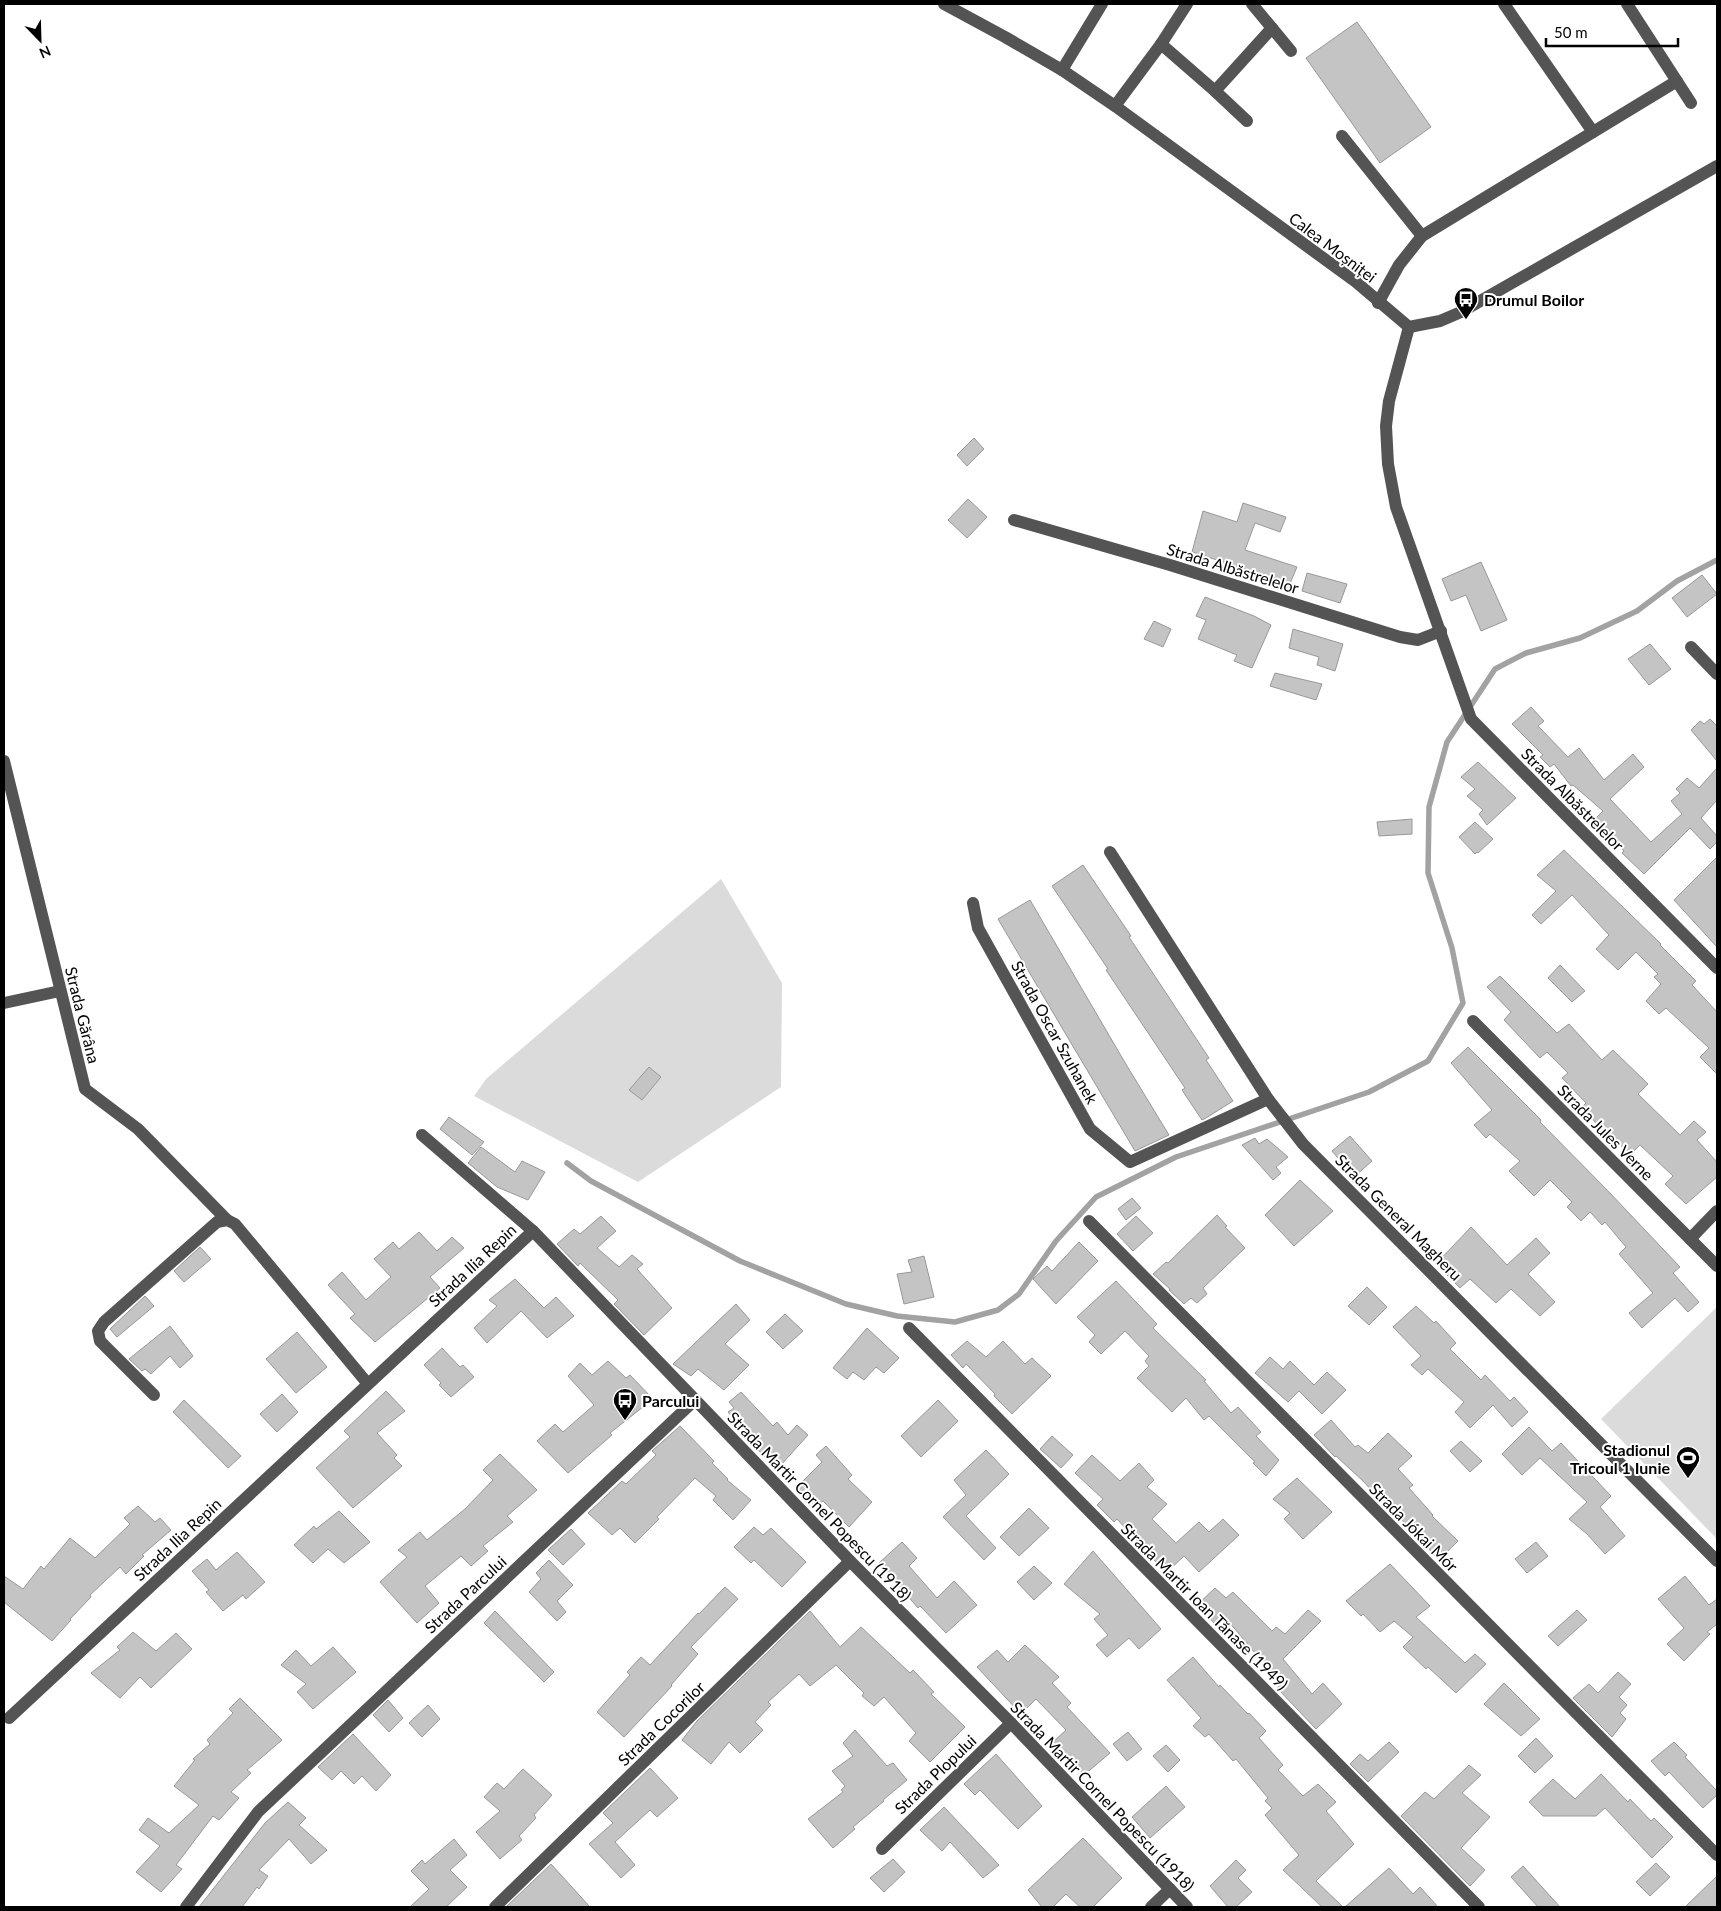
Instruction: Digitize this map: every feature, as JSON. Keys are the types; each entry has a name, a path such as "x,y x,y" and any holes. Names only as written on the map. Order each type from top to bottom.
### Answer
{"street":[{"name":"Calea Moșniței","path":"944,4 1062,70 1115,106 1356,282 1378,303 1409,327"},
{"path":"1062,70 1102,4"},
{"path":"1115,106 1161,44 1187,4"},
{"path":"1252,4 1291,51"},
{"path":"1504,4 1593,132"},
{"path":"1627,4 1691,103"},
{"path":"1215,91 1272,28"},
{"path":"1161,44 1247,121"},
{"path":"1378,303 1400,265 1422,236 1677,81"},
{"path":"1342,136 1422,236"},
{"path":"1409,327 1440,321 1461,312 1717,166"},
{"name":"Strada Albăstrelelor","path":"1409,327 1389,402 1386,426 1388,464 1396,507 1471,719 1717,968"},
{"name":"Strada Albăstrelelor","path":"1014,520 1170,565 1400,637 1418,640 1441,631"},
{"path":"1691,647 1717,674"},
{"name":"Strada Gărâna","path":"4,761 85,1089 138,1129 227,1220"},
{"name":"Strada General Magheru","path":"1110,852 1268,1100 1303,1144 1717,1561"},
{"name":"Strada Oscar Szuhanek","path":"973,903 978,928 1090,1129 1130,1162 1268,1100"},
{"path":"4,1002 60,991"},
{"name":"Strada Jules Verne","path":"1473,1021 1717,1266"},
{"name":"Strada Martir Cornel Popescu (1918)","path":"422,1135 533,1231 850,1561 1010,1723 1187,1907"},
{"path":"1690,1239 1717,1211"},
{"path":"154,1395 100,1341 98,1331 104,1322 217,1222 227,1220 235,1224 368,1384"},
{"name":"Strada Jókai Mór","path":"1089,1221 1717,1855"},
{"name":"Strada Ilia Repin","path":"9,1718 533,1231"},
{"name":"Strada Martir Ioan Tănase (1949)","path":"909,1328 1479,1907"},
{"name":"Strada Parcului","path":"186,1907 258,1812 695,1400"},
{"name":"Strada Cocorilor","path":"495,1907 850,1561"},
{"name":"Strada Plopului","path":"882,1849 1010,1723"},
{"path":"1151,1907 1170,1890"}],"shaded area":[{"path":"721,879 782,983 781,1087 638,1182 474,1096 486,1079"},
{"name":"Stadionul Tricoul 1 Iunie","path":"1717,1307 1717,1539 1601,1419"}],"building":[{"path":"1357,22 1431,127 1380,163 1306,58"},
{"path":"974,438 984,449 967,466 957,455"},
{"path":"968,499 987,517 967,538 948,520"},
{"path":"1243,503 1286,517 1280,532 1255,523 1245,550 1297,567 1288,588 1246,576 1248,570 1192,552 1203,511 1237,522"},
{"path":"1481,562 1507,620 1481,631 1466,595 1451,601 1442,579"},
{"path":"1307,573 1347,584 1340,603 1302,591"},
{"path":"1702,575 1717,594 1687,617 1672,598"},
{"path":"1205,597 1254,616 1271,625 1252,668 1234,661 1237,655 1198,639 1206,620 1196,616"},
{"path":"1154,621 1171,629 1163,647 1144,639"},
{"path":"1293,629 1343,644 1335,671 1317,665 1319,657 1289,648"},
{"path":"1650,644 1671,669 1649,685 1628,659"},
{"path":"1275,673 1322,684 1316,700 1270,686"},
{"path":"1531,707 1544,721 1538,726 1568,757 1579,748 1604,780 1633,754 1644,767 1610,799 1651,842 1682,814 1671,801 1680,793 1676,789 1687,778 1699,788 1717,768 1717,800 1701,818 1717,836 1717,842 1710,849 1690,828 1644,874 1622,853 1624,851 1593,821 1603,811 1573,785 1571,786 1554,764 1550,767 1540,757 1543,755 1512,724"},
{"path":"1710,719 1717,726 1717,761 1691,730 1700,721 1704,724"},
{"path":"1478,762 1516,798 1487,825 1479,814 1483,810 1467,796 1475,789 1461,777"},
{"path":"1412,819 1412,834 1379,836 1377,822"},
{"path":"1475,822 1493,839 1475,854 1459,837"},
{"path":"1564,850 1661,944 1696,981 1692,985 1717,1012 1717,1074 1700,1057 1709,1048 1666,1008 1659,1014 1646,1001 1661,984 1654,977 1658,974 1636,952 1618,970 1596,949 1609,935 1572,895 1541,924 1532,915 1556,891 1537,875"},
{"path":"1717,857 1717,947 1674,900"},
{"path":"1083,865 1209,1058 1206,1060 1233,1101 1202,1120 1182,1090 1185,1088 1052,886"},
{"path":"1030,900 1169,1135 1135,1151 1042,994 998,919"},
{"path":"1560,965 1585,991 1572,1002 1548,978"},
{"path":"1500,976 1557,1033 1569,1024 1602,1060 1613,1050 1648,1084 1638,1094 1680,1135 1694,1121 1706,1132 1697,1140 1717,1162 1717,1177 1686,1204 1665,1184 1673,1176 1640,1145 1630,1155 1603,1127 1601,1129 1582,1107 1586,1103 1562,1078 1568,1073 1547,1052 1540,1058 1504,1020 1511,1012 1487,987"},
{"path":"1468,1047 1541,1120 1540,1122 1680,1267 1673,1273 1699,1302 1688,1312 1675,1298 1642,1328 1629,1313 1653,1293 1619,1254 1626,1247 1605,1222 1602,1225 1590,1212 1581,1221 1567,1207 1572,1202 1550,1180 1534,1196 1509,1171 1520,1161 1490,1134 1486,1138 1474,1125 1492,1110 1451,1063"},
{"path":"649,1067 661,1077 642,1100 629,1090"},
{"path":"449,1117 484,1142 472,1155 440,1129"},
{"path":"1350,1136 1372,1161 1354,1177 1332,1151"},
{"path":"1255,1138 1259,1144 1267,1139 1288,1157 1276,1167 1281,1173 1273,1180 1242,1145"},
{"path":"481,1147 515,1172 522,1161 545,1172 528,1200 497,1187 468,1163"},
{"path":"1300,1180 1333,1211 1294,1246 1265,1215"},
{"path":"1132,1198 1141,1208 1126,1220 1118,1209"},
{"path":"1217,1215 1227,1226 1225,1227 1245,1248 1203,1288 1207,1294 1197,1303 1191,1298 1184,1304 1153,1274 1166,1262 1168,1263"},
{"path":"601,1216 616,1231 597,1248 619,1267 632,1255 643,1264 637,1269 672,1308 644,1335 614,1304 618,1300 580,1263 578,1266 557,1244 574,1229 580,1234"},
{"path":"1136,1216 1153,1233 1133,1251 1117,1234"},
{"path":"1471,1227 1507,1265 1536,1238 1550,1253 1528,1274 1555,1302 1540,1316 1511,1289 1496,1303 1470,1279 1460,1288 1436,1264"},
{"path":"419,1232 437,1251 452,1237 464,1248 430,1277 440,1288 375,1342 350,1318 355,1314 328,1285 342,1272 366,1300 391,1277 374,1259 393,1242 399,1249"},
{"path":"1079,1242 1098,1261 1056,1304 1033,1279 1047,1266 1052,1271"},
{"path":"200,1247 211,1259 184,1282 174,1271"},
{"path":"924,1256 934,1297 904,1304 897,1274 912,1272 908,1260"},
{"path":"515,1279 544,1308 556,1297 574,1316 547,1338 521,1311 487,1343 474,1328 497,1306 489,1300"},
{"path":"1116,1281 1157,1324 1153,1328 1206,1380 1204,1381 1231,1413 1238,1407 1261,1432 1256,1436 1279,1460 1266,1476 1253,1463 1255,1462 1209,1416 1204,1420 1186,1398 1172,1412 1137,1378 1149,1366 1145,1361 1149,1356 1125,1331 1101,1354 1089,1342 1095,1335 1077,1317"},
{"path":"1367,1287 1387,1307 1369,1325 1348,1306"},
{"path":"145,1296 154,1306 117,1337 110,1329"},
{"path":"736,1304 750,1320 725,1344 749,1365 724,1390 698,1369 691,1376 673,1364"},
{"path":"1416,1306 1434,1323 1436,1321 1456,1343 1450,1349 1481,1380 1485,1375 1510,1401 1514,1397 1528,1412 1512,1427 1493,1405 1470,1428 1455,1412 1464,1402 1428,1369 1422,1375 1411,1365 1421,1356 1393,1327"},
{"path":"785,1314 803,1331 783,1349 766,1332"},
{"path":"170,1326 193,1356 180,1368 170,1356 151,1374 145,1369 142,1371 129,1359"},
{"path":"867,1328 899,1358 884,1373 876,1367 864,1380 853,1372 847,1379 833,1368"},
{"path":"297,1332 327,1367 296,1393 266,1359"},
{"path":"967,1341 986,1357 1003,1341 1025,1364 1032,1358 1051,1376 1012,1414 966,1364 963,1368 951,1355"},
{"path":"442,1348 460,1367 463,1365 474,1377 451,1397 424,1365"},
{"path":"1270,1357 1283,1369 1290,1361 1314,1385 1327,1372 1346,1390 1322,1414 1299,1391 1288,1402 1255,1373"},
{"path":"608,1361 626,1378 630,1375 653,1399 610,1433 612,1435 568,1473 537,1441 555,1424 563,1432 594,1405 568,1376 580,1363 592,1375"},
{"path":"386,1391 405,1411 377,1433 397,1455 394,1458 402,1466 353,1508 316,1468 350,1437 344,1431"},
{"path":"741,1392 773,1426 777,1422 788,1435 797,1425 808,1435 781,1465 769,1453 765,1457 753,1445 754,1443 728,1412 734,1408 729,1402"},
{"path":"282,1394 298,1412 277,1432 260,1414"},
{"path":"184,1400 241,1456 228,1468 173,1412"},
{"path":"938,1400 958,1421 921,1457 901,1436"},
{"path":"1331,1420 1355,1447 1358,1445 1368,1453 1388,1433 1412,1456 1398,1469 1413,1485 1409,1488 1432,1516 1458,1541 1439,1560 1389,1506 1387,1508 1364,1482 1335,1457 1314,1435"},
{"path":"680,1426 714,1461 712,1463 727,1480 751,1500 733,1520 713,1500 716,1496 695,1478 635,1543 620,1528 612,1535 588,1513 622,1481 626,1484 656,1455 652,1451"},
{"path":"1529,1427 1552,1451 1561,1443 1611,1496 1600,1507 1625,1536 1605,1554 1587,1534 1569,1519 1587,1502 1540,1458 1522,1475 1502,1454"},
{"path":"1052,1436 1073,1455 1061,1468 1040,1449"},
{"path":"1461,1441 1482,1461 1470,1472 1450,1451"},
{"path":"826,1446 852,1475 848,1479 872,1502 849,1527 823,1501 816,1507 797,1487 822,1462 816,1455"},
{"path":"986,1450 1009,1474 966,1516 996,1548 984,1560 943,1517 966,1495 954,1480"},
{"path":"500,1454 537,1490 507,1516 513,1522 483,1546 488,1551 471,1566 461,1556 425,1586 439,1603 417,1623 380,1582 407,1557 398,1550 420,1532 427,1540 465,1509 493,1480 483,1470"},
{"path":"1092,1455 1120,1481 1139,1463 1154,1480 1147,1487 1167,1504 1152,1519 1176,1543 1199,1522 1209,1532 1223,1519 1239,1535 1199,1572 1184,1556 1166,1573 1117,1519 1114,1522 1097,1505 1103,1499 1075,1473"},
{"path":"1297,1478 1332,1512 1303,1539 1284,1519 1290,1513 1273,1499"},
{"path":"138,1506 155,1522 160,1518 171,1530 142,1555 144,1556 126,1574 120,1567 90,1595 91,1597 52,1641 4,1602 4,1576 23,1589 41,1566 44,1569 70,1538 95,1558 130,1524 124,1518"},
{"path":"1029,1508 1049,1528 1019,1556 1000,1537"},
{"path":"339,1511 370,1542 344,1563 328,1549 313,1563 294,1545 314,1526 316,1529"},
{"path":"754,1527 763,1535 771,1528 806,1562 782,1587 754,1560 751,1563 734,1547"},
{"path":"571,1529 585,1544 563,1565 548,1550"},
{"path":"902,1542 917,1558 909,1566 937,1598 954,1581 977,1605 946,1633 920,1606 918,1608 879,1563"},
{"path":"1536,1542 1548,1556 1527,1573 1515,1559"},
{"path":"1093,1551 1161,1629 1139,1649 1129,1638 1107,1657 1096,1645 1108,1635 1094,1619 1100,1614 1064,1584"},
{"path":"237,1552 265,1582 246,1599 243,1595 223,1611 206,1592 209,1590 192,1571 207,1559 216,1570"},
{"path":"549,1560 573,1585 557,1601 566,1612 557,1621 529,1592 541,1579 536,1573"},
{"path":"1390,1564 1430,1606 1416,1617 1465,1663 1475,1654 1486,1664 1456,1693 1428,1667 1426,1669 1403,1647 1413,1637 1394,1621 1380,1632 1363,1614 1361,1616 1346,1601"},
{"path":"1034,1566 1052,1583 1034,1600 1017,1582"},
{"path":"1685,1576 1709,1605 1717,1599 1717,1624 1707,1632 1710,1634 1684,1661 1667,1644 1684,1628 1658,1599"},
{"path":"725,1587 738,1599 691,1647 698,1654 672,1686 624,1737 597,1712 630,1675 627,1672 641,1657 650,1665"},
{"path":"1215,1588 1226,1598 1233,1592 1272,1631 1276,1627 1285,1634 1308,1610 1321,1621 1283,1659 1312,1694 1323,1683 1342,1704 1316,1729 1277,1688 1285,1682 1255,1653 1224,1616 1215,1624 1197,1605"},
{"path":"1577,1610 1587,1620 1558,1646 1548,1636"},
{"path":"495,1611 554,1672 544,1682 484,1623"},
{"path":"810,1611 840,1647 861,1627 910,1673 913,1670 934,1692 931,1694 965,1727 930,1762 909,1741 916,1733 884,1697 874,1706 862,1696 864,1693 836,1665 810,1686 799,1674 768,1702 771,1705 755,1722 763,1730 740,1753 729,1742 711,1764 682,1740 697,1721"},
{"path":"133,1632 156,1651 176,1633 192,1649 151,1688 140,1677 120,1698 91,1673 120,1650 117,1647"},
{"path":"1025,1645 1059,1677 1052,1683 1071,1703 1067,1707 1110,1753 1084,1775 1068,1756 1066,1758 1052,1743 1066,1730 1036,1699 1021,1714 977,1667 997,1650 1008,1662"},
{"path":"333,1647 356,1672 313,1709 297,1692 306,1684 281,1665 296,1650 311,1666"},
{"path":"1193,1657 1219,1687 1220,1685 1266,1731 1259,1738 1283,1765 1278,1770 1303,1796 1318,1784 1336,1802 1326,1811 1354,1844 1316,1881 1343,1907 1322,1907 1283,1870 1299,1855 1265,1815 1272,1808 1265,1801 1268,1798 1236,1759 1233,1761 1209,1734 1205,1737 1193,1726 1201,1718 1167,1680"},
{"path":"1618,1672 1631,1684 1619,1697 1627,1705 1620,1713 1626,1719 1612,1737 1573,1698 1589,1684 1598,1693"},
{"path":"1504,1683 1540,1719 1521,1736 1484,1704"},
{"path":"240,1698 282,1740 247,1770 251,1773 231,1792 239,1798 219,1820 213,1816 176,1865 182,1869 161,1892 136,1872 160,1846 139,1830 148,1818 169,1833 199,1805 174,1786 195,1760 193,1759 210,1744 207,1740 233,1713 229,1709"},
{"path":"388,1700 403,1718 389,1732 373,1715"},
{"path":"428,1705 440,1719 422,1737 409,1723"},
{"path":"855,1730 887,1766 893,1763 907,1780 853,1827 855,1829 833,1848 808,1819 843,1792 841,1790 845,1786 832,1771 853,1756 843,1743"},
{"path":"1128,1732 1142,1749 1127,1761 1113,1744"},
{"path":"353,1734 391,1775 376,1791 362,1776 354,1784 341,1771 332,1780 318,1767"},
{"path":"1536,1738 1553,1756 1535,1773 1518,1756"},
{"path":"1389,1742 1399,1752 1368,1782 1350,1764 1360,1754 1368,1761"},
{"path":"1674,1742 1687,1755 1685,1757 1717,1791 1717,1795 1703,1808 1669,1772 1665,1776 1651,1761"},
{"path":"1166,1745 1180,1760 1168,1772 1153,1756"},
{"path":"996,1754 1042,1806 1018,1829 980,1790 975,1795 964,1784"},
{"path":"1469,1765 1481,1775 1462,1793 1490,1817 1461,1848 1485,1870 1470,1886 1401,1816 1425,1792 1434,1799"},
{"path":"650,1768 678,1798 657,1817 650,1810 615,1842 635,1865 621,1878 589,1844 613,1823 603,1813"},
{"path":"523,1769 552,1795 534,1815 536,1818 519,1836 522,1840 500,1859 476,1832 500,1811 484,1797 497,1783 504,1789"},
{"path":"1601,1774 1628,1802 1630,1799 1651,1821 1654,1818 1673,1837 1652,1858 1605,1808 1596,1816 1543,1816 1529,1802 1553,1779 1575,1799"},
{"path":"1166,1786 1185,1807 1150,1838 1132,1817"},
{"path":"288,1802 306,1818 299,1825 327,1850 311,1864 289,1839 259,1870 268,1876 242,1907 199,1907 265,1823"},
{"path":"944,1807 999,1865 983,1878 950,1842 942,1851 920,1830"},
{"path":"1083,1838 1122,1878 1093,1907 1080,1907 1066,1894 1053,1907 1042,1907 1028,1890"},
{"path":"454,1839 467,1855 450,1870 467,1887 446,1907 410,1907 429,1889 411,1871 422,1860 425,1864"},
{"path":"893,1859 905,1872 884,1892 870,1878"},
{"path":"1236,1860 1246,1870 1238,1878 1252,1892 1236,1907 1228,1907 1210,1886"},
{"path":"1656,1863 1670,1877 1650,1896 1636,1882"},
{"path":"551,1864 590,1907 506,1907"},
{"path":"1523,1866 1560,1907 1538,1907 1511,1877"},
{"path":"1389,1868 1413,1894 1420,1887 1438,1907 1345,1907"},
{"path":"1717,1876 1717,1907 1685,1907"}],"waterway":[{"path":"567,1163 591,1181 740,1261 846,1304 897,1316 955,1322 998,1310 1019,1294 1056,1241 1096,1197 1176,1157 1369,1092 1428,1061 1463,1003 1452,948 1428,873 1429,807 1447,742 1495,669 1526,653 1580,638 1637,611 1677,581 1717,560"}],"place":[{"name":"Drumul Boilor","path":"1466,320"},
{"name":"Parcului","path":"625,1421"},
{"name":"Stadionul Tricoul 1 Iunie","path":"1688,1479"}]}
